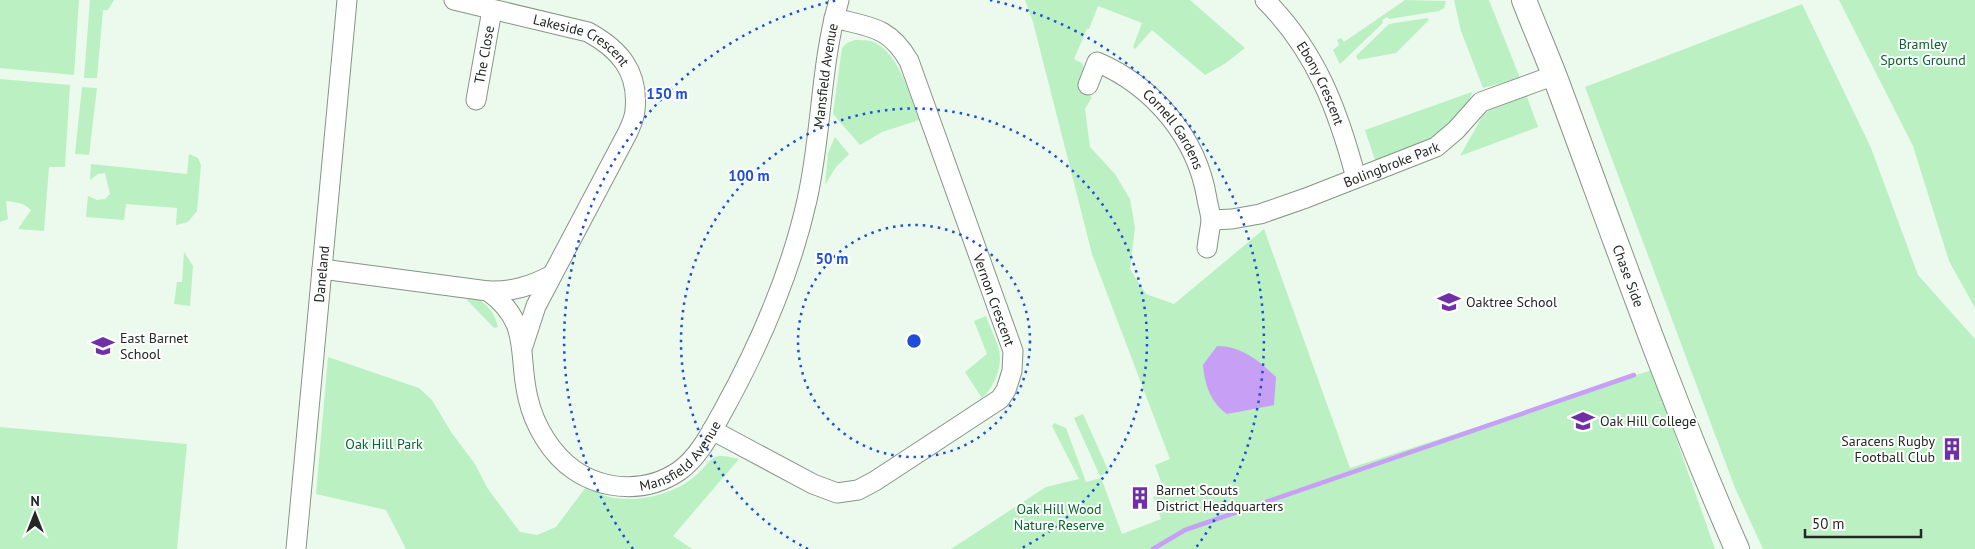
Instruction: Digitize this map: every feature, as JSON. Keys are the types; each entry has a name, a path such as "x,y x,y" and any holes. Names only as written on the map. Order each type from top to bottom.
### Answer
{"main road":[{"name":"Chase Side","path":"1524,0 1701,466 1738,549"}],"street":[{"name":"Daneland","path":"296,549 347,0"},
{"name":"Lakeside Crescent","path":"454,0 588,32 605,41 622,56 631,76 635,110 628,132 536,306 523,346"},
{"name":"Ebony Crescent","path":"1265,0 1279,14 1300,42 1320,75 1339,119 1356,178"},
{"name":"Vernon Crescent","path":"712,430 813,484 837,493 858,490 1000,399 1006,390 1012,371 1013,351 909,60 900,46 890,36 836,9"},
{"name":"Mansfield Avenue","path":"488,290 502,301 517,323 523,346 528,399 537,425 550,446 562,460 592,481 624,487 642,486 661,480 679,471 695,456 746,370 782,288 796,244 815,161 823,87 836,9"},
{"name":"The Close","path":"476,100 492,10"},
{"name":"Cornell Gardens","path":"1088,85 1097,62 1115,70 1139,86 1168,114 1185,137 1205,186 1211,220 1208,248"},
{"name":"Bolingbroke Park","path":"1211,220 1232,219 1260,214 1436,147 1456,130 1481,102 1554,75"},
{"path":"322,269 502,291 526,287 552,275"}],"green space":[{"path":"0,0 79,0 74,75 0,68"},
{"path":"90,0 114,0 108,10 103,10 97,78 84,78"},
{"name":"Oak Hill Wood Nature Reserve","path":"1025,0 1190,0 1245,48 1226,63 1205,75 1152,30 1135,49 1133,47 1142,23 1098,6 1074,59 1082,63 1086,72 1080,88 1092,97 1085,109 1090,147 1115,174 1130,199 1135,227 1130,269 1146,294 1174,304 1264,229 1350,468 1652,370 1715,549 951,549 1046,487 1079,479 1052,426 1054,423 1066,428 1086,482 1101,478 1122,534 1161,519 1153,497 1159,495 1156,487 1162,485 1155,465 1170,459 1092,254 1033,22"},
{"path":"1405,0 1446,1 1444,8 1439,11 1389,19 1387,17 1340,64 1333,50 1339,45 1337,40 1341,38 1344,42"},
{"path":"1454,0 1489,0 1520,78 1483,88 1461,31"},
{"name":"Bramley Sports Ground","path":"1839,0 1975,0 1975,308 1949,261 1913,146"},
{"path":"1802,4 1871,148 1918,275 1975,339 1975,549 1763,549 1735,488 1585,87"},
{"path":"1427,18 1429,20 1396,53 1358,60 1356,56 1389,24"},
{"path":"855,40 871,41 889,54 902,75 919,120 882,132 860,145 833,114 842,48 847,43"},
{"path":"0,79 70,85 65,167 49,167 44,231 18,229 31,210 16,202 6,201 8,219 0,222"},
{"path":"82,87 97,88 89,155 75,154"},
{"path":"1472,92 1467,103 1449,124 1431,138 1375,160 1365,130"},
{"path":"1526,94 1538,127 1460,156 1482,117 1497,102"},
{"path":"835,137 849,154 836,167 825,185 828,153"},
{"path":"189,154 198,158 201,165 197,211 188,222 176,225 177,208 126,204 124,220 86,217 88,196 97,200 105,199 110,194 105,173 98,174 90,180 91,164 187,174"},
{"path":"184,252 193,266 190,306 174,304 177,282 182,282"},
{"path":"468,296 479,300 488,307 497,321 498,327 494,328 467,300"},
{"path":"986,316 999,350 1000,363 994,382 982,398 965,372 987,354 974,321"},
{"name":"Oak Hill Park","path":"328,357 419,388 432,400 451,432 475,464 488,489 520,532 537,535 556,527 586,487 611,497 625,499 646,498 667,492 686,483 716,457 739,459 673,536 692,549 406,549 386,510 316,494"},
{"path":"1083,414 1109,472 1100,476 1074,418"},
{"path":"0,427 187,444 177,549 0,549"}],"shaded area":[{"path":"1217,346 1234,349 1250,356 1276,377 1274,405 1227,414 1216,404 1209,392 1203,365"}],"waterway":[{"path":"1153,549 1185,530 1634,375"}],"place":[{"name":"Oaktree School","path":"1449,302"},
{"name":"East Barnet School","path":"103,346"},
{"name":"Oak Hill College","path":"1583,421"},
{"name":"Saracens Rugby Football Club","path":"1952,449"},
{"name":"Barnet Scouts District Headquarters","path":"1140,498"}]}
